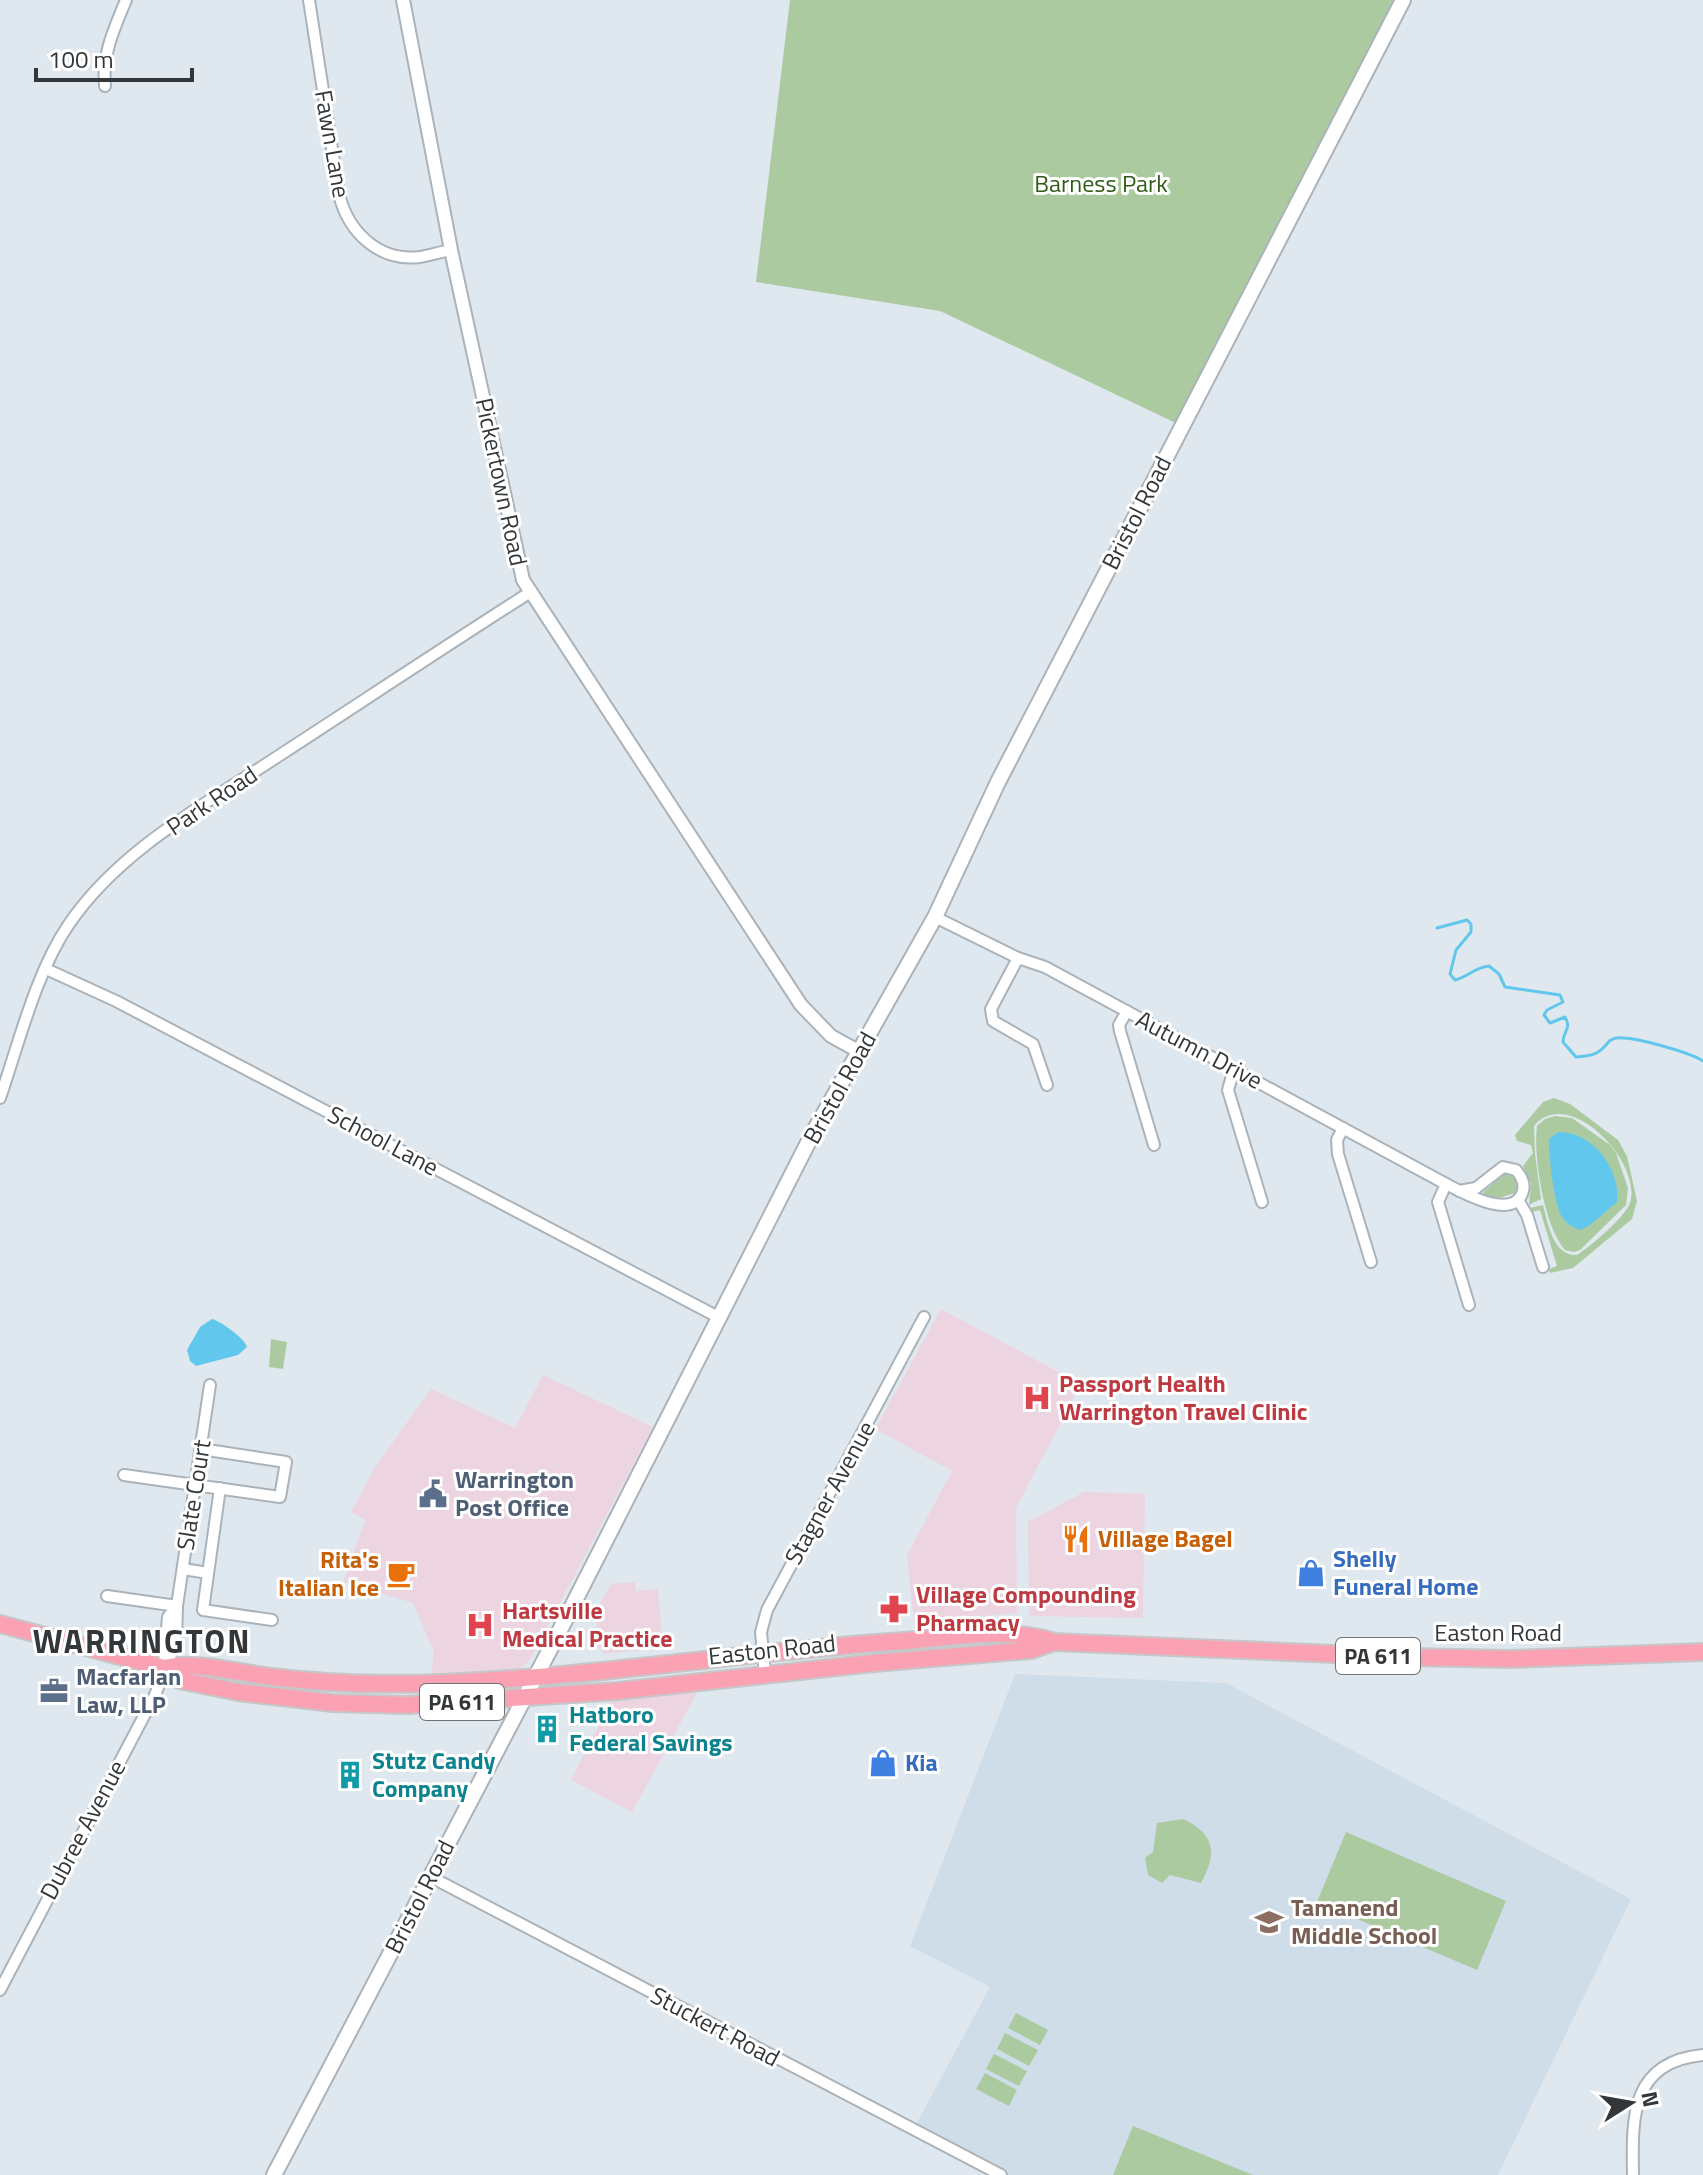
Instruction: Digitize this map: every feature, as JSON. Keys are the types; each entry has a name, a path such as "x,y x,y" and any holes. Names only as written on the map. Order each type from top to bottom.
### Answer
{"highway":[{"name":"Easton Road","path":"0,1624 164,1668 179,1680 231,1691 322,1702 407,1705 524,1698 1031,1650 1054,1642"},
{"name":"Easton Road","path":"164,1668 182,1664 271,1677 352,1684 446,1683 854,1644 1023,1634 1054,1642 1406,1657 1510,1659 1703,1652"}],"main road":[{"name":"Bristol Road","path":"274,2175 524,1698 813,1133 935,917 998,782 1403,0"}],"street":[{"path":"105,86 103,63 126,0"},
{"name":"Fawn Lane","path":"309,0 339,194 348,219 366,242 394,255 419,257 451,250"},
{"name":"Pickertown Road","path":"403,0 451,250 523,580 801,1005 831,1036 860,1052"},
{"name":"Park Road","path":"0,1098 46,969 69,923 94,891 133,855 529,593"},
{"name":"Autumn Drive","path":"935,917 1018,958 1045,967 1459,1191 1490,1203 1518,1200"},
{"path":"1018,958 990,1015 993,1021 1033,1044 1047,1085"},
{"name":"School Lane","path":"46,969 116,1001 718,1317"},
{"path":"1127,1011 1119,1025 1120,1031 1154,1145"},
{"path":"1234,1069 1228,1090 1262,1202"},
{"path":"1343,1128 1337,1140 1338,1154 1371,1262"},
{"path":"1459,1191 1476,1188 1493,1173 1508,1167 1516,1170 1522,1178 1523,1192 1518,1200 1527,1215 1543,1267"},
{"path":"1446,1184 1439,1205 1469,1305"},
{"name":"Stagner Avenue","path":"765,1675 761,1632 767,1610 924,1317"},
{"name":"Slate Court","path":"164,1668 168,1617 177,1606 210,1385"},
{"path":"124,1475 280,1497 286,1462 201,1449"},
{"path":"220,1488 203,1610 272,1620"},
{"path":"183,1569 208,1573"},
{"path":"107,1596 177,1606"},
{"name":"Dubree Avenue","path":"0,1990 155,1695 164,1668"},
{"name":"Stuckert Road","path":"431,1877 1001,2175"},
{"path":"1633,2175 1632,2125 1642,2090 1663,2068 1677,2060 1703,2055"}],"shaded area":[{"path":"941,1309 1081,1384 1016,1508 1017,1613 914,1622 907,1555 952,1471 875,1429"},
{"path":"543,1375 653,1427 530,1660 520,1669 431,1675 434,1652 413,1603 343,1582 365,1520 351,1512 375,1467 431,1389 515,1428"},
{"path":"1084,1492 1145,1494 1143,1618 1029,1616 1028,1522"},
{"path":"635,1582 636,1591 658,1589 663,1648 603,1654 601,1648 589,1650 586,1629 597,1627 594,1614 611,1584"},
{"name":"Tamanend Middle School","path":"1015,1674 1226,1683 1631,1899 1498,2175 999,2175 913,2130 990,1987 910,1946"},
{"path":"698,1691 632,1812 571,1780 612,1699"}],"green space":[{"name":"Barness Park","path":"790,0 1403,0 1182,426 940,311 756,282"},
{"path":"1554,1098 1570,1104 1618,1140 1627,1156 1637,1201 1632,1219 1573,1268 1550,1273 1549,1269 1557,1266 1540,1210 1532,1212 1530,1208 1543,1205 1557,1245 1569,1254 1577,1255 1598,1239 1627,1209 1631,1186 1625,1168 1600,1133 1583,1121 1565,1115 1548,1116 1534,1126 1541,1199 1529,1205 1531,1183 1523,1166 1533,1153 1531,1145 1517,1141 1515,1135 1543,1102"},
{"path":"1555,1116 1572,1118 1610,1145 1616,1153 1628,1188 1626,1205 1580,1250 1574,1252 1565,1250 1551,1225 1539,1172 1537,1126"},
{"path":"1505,1174 1516,1178 1519,1185 1515,1193 1499,1198 1484,1195 1483,1192"},
{"path":"271,1339 287,1342 283,1369 269,1367"},
{"path":"1183,1819 1207,1838 1210,1862 1201,1883 1170,1875 1162,1883 1148,1875 1145,1858 1153,1852 1157,1823"},
{"path":"1346,1832 1506,1901 1477,1970 1317,1902"},
{"path":"1016,2013 1048,2030 1040,2045 1008,2028"},
{"path":"1005,2033 1038,2050 1029,2066 997,2049"},
{"path":"994,2054 1027,2071 1019,2086 986,2069"},
{"path":"985,2073 1017,2090 1009,2106 976,2089"},
{"path":"1133,2126 1253,2175 1113,2175"}],"water":[{"path":"1558,1132 1571,1133 1593,1145 1609,1166 1617,1190 1617,1202 1580,1230 1564,1219 1555,1197 1549,1139"},
{"path":"212,1319 232,1331 247,1347 238,1355 196,1366 190,1361 187,1350 200,1327"}],"waterway":[{"path":"1437,928 1467,920 1471,924 1471,932 1456,950 1450,974 1455,980 1489,966 1499,974 1505,987 1560,995 1563,1002 1547,1010 1544,1015 1550,1023 1565,1017 1567,1027 1563,1042 1576,1057 1595,1054 1613,1039 1620,1038 1658,1045 1703,1061"}],"place":[{"name":"Passport Health Warrington Travel Clinic","path":"1037,1398"},
{"name":"Warrington Post Office","path":"433,1494"},
{"name":"Village Bagel","path":"1076,1539"},
{"name":"Shelly Funeral Home","path":"1311,1573"},
{"name":"Rita's Italian Ice","path":"401,1574"},
{"name":"Village Compounding Pharmacy","path":"894,1609"},
{"name":"Hartsville Medical Practice","path":"480,1625"},
{"name":"Macfarlan Law, LLP","path":"54,1691"},
{"name":"Hatboro Federal Savings","path":"547,1729"},
{"name":"Kia","path":"883,1763"},
{"name":"Stutz Candy Company","path":"350,1775"},
{"name":"Tamanend Middle School","path":"1269,1922"}],"district":[{"name":"WARRINGTON","path":"142,1642"}]}
